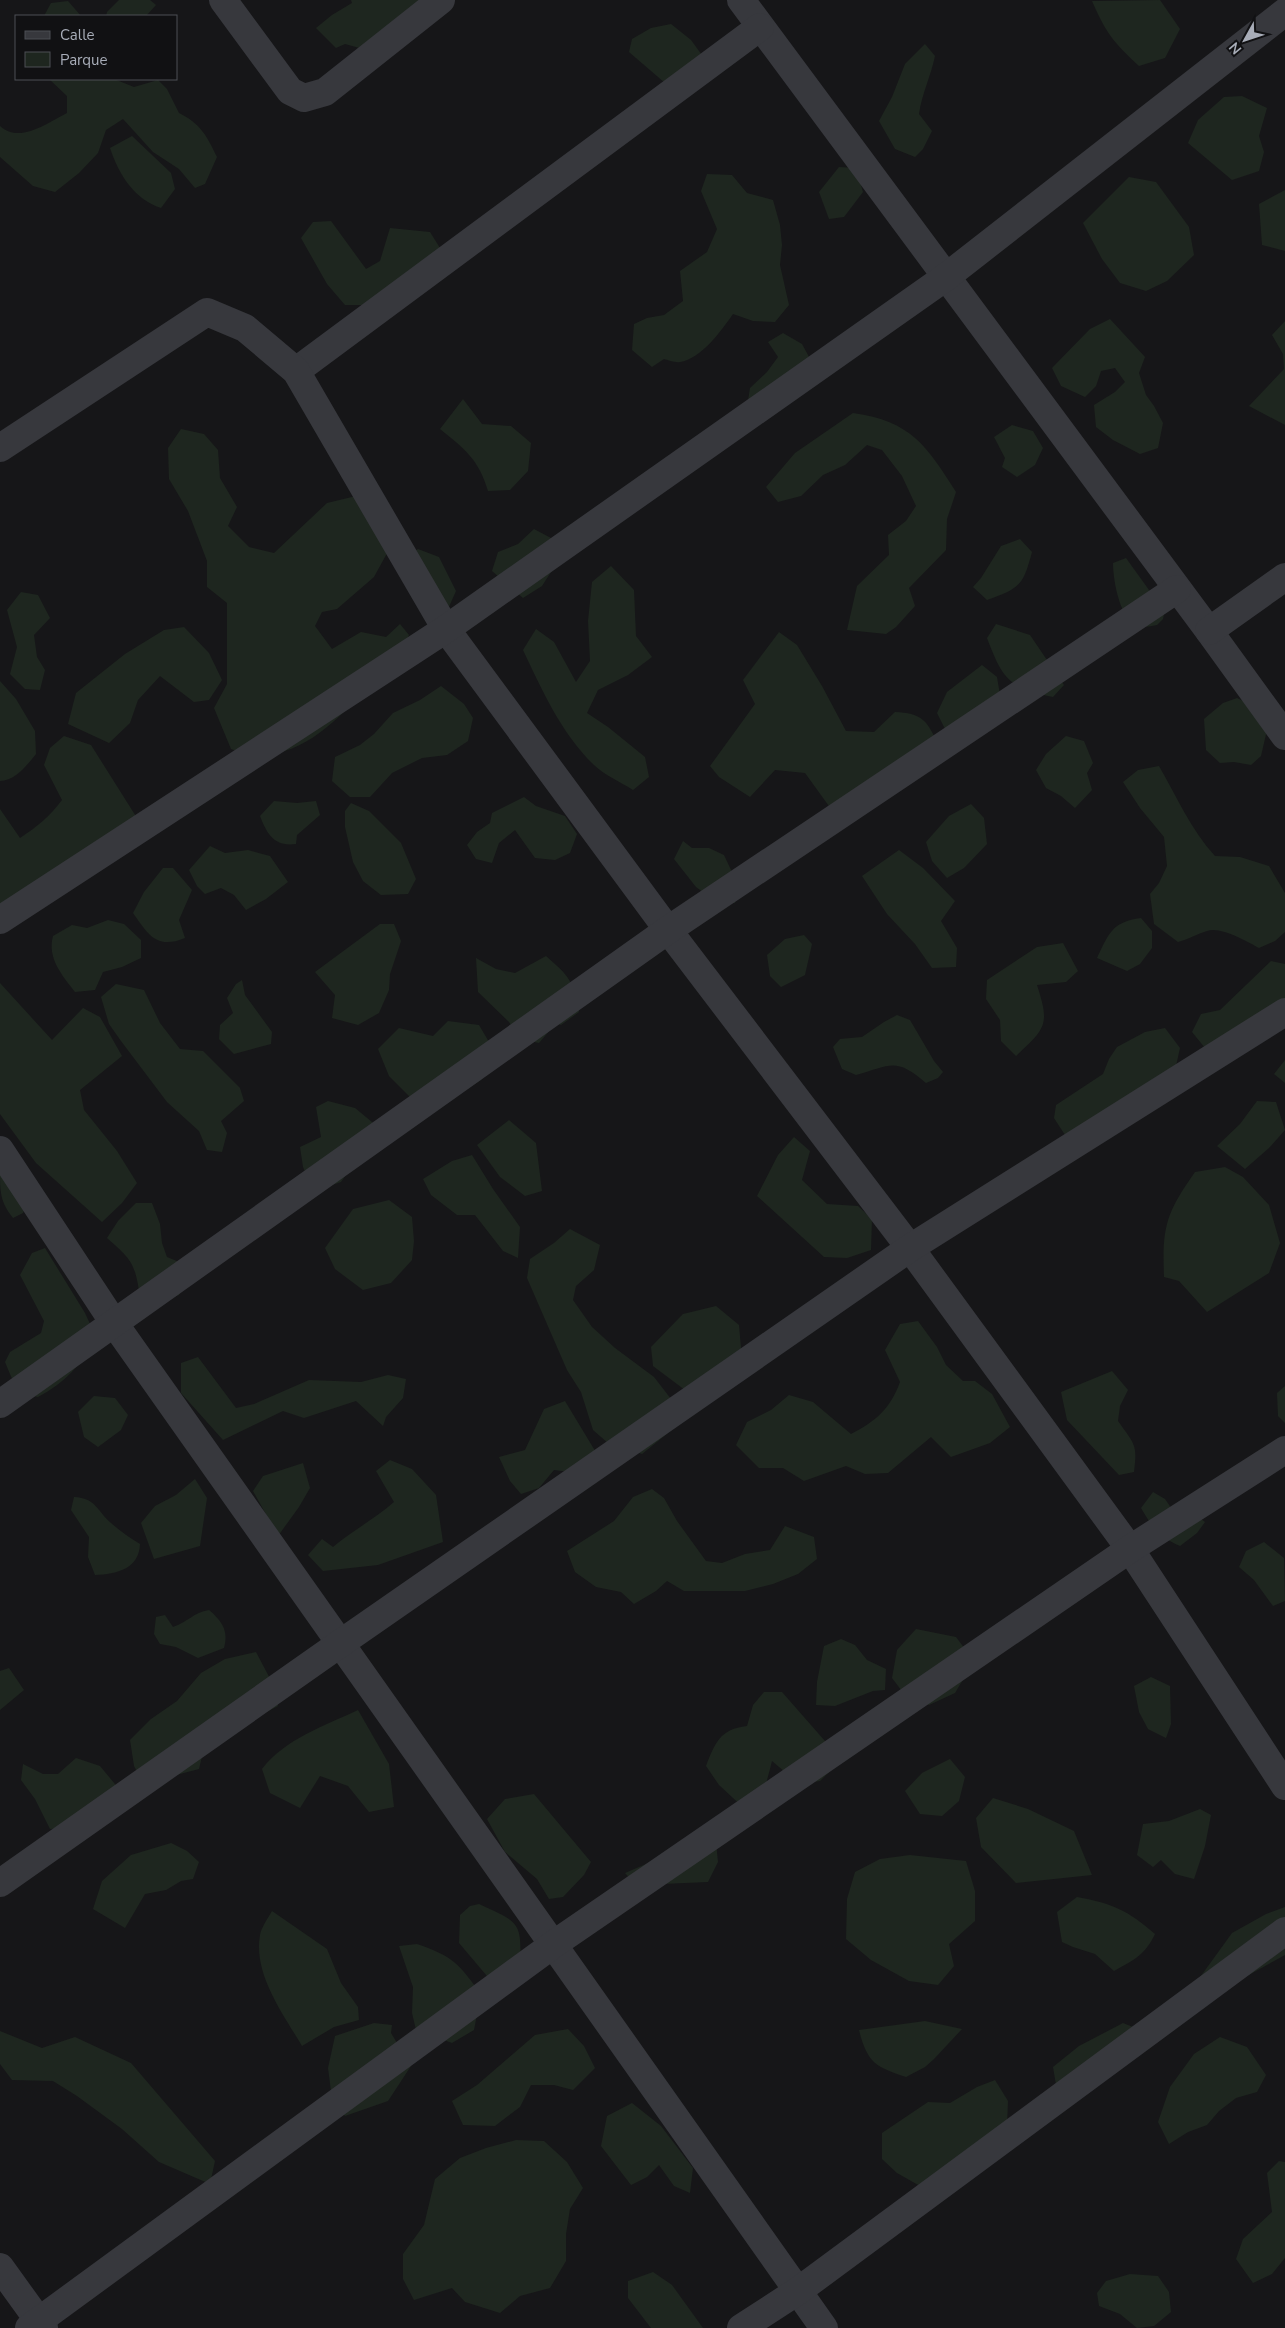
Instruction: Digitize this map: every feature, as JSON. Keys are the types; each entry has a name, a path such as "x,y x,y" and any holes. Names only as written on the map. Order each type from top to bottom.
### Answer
{"street":[{"path":"223,0 290,91 304,98 325,92 441,0"},
{"path":"742,0 760,27 1285,736"},
{"path":"0,920 446,629 946,276 1285,12"},
{"path":"296,371 760,27"},
{"path":"0,448 207,312 245,328 296,371 446,629 668,930 910,1248 1130,1548 1285,1786"},
{"path":"1209,631 1285,577"},
{"path":"0,1404 668,930 1177,589"},
{"path":"0,1883 341,1643 910,1248 1285,1012"},
{"path":"0,1150 114,1323 824,2328"},
{"path":"0,2267 37,2326 554,1944 1130,1548 1285,1450"},
{"path":"741,2328 798,2290 1285,1931"}],"green space":[{"path":"119,0 150,0 156,5 147,15 106,15"},
{"path":"351,0 421,0 363,49 345,44 336,48 316,28 332,15 352,3"},
{"path":"1160,0 1180,29 1165,58 1139,66 1111,36 1092,1"},
{"path":"68,1 80,15 45,15 51,3"},
{"path":"671,24 691,40 707,62 665,83 629,52 632,39 651,28"},
{"path":"925,44 935,56 919,114 932,131 923,149 915,157 895,149 879,121 892,97 905,64"},
{"path":"50,80 116,80 134,87 158,80 167,89 179,113 192,121 202,131 217,157 205,184 195,188 179,169 153,152 123,119 106,130 98,153 79,173 55,192 33,186 0,157 0,126 16,133 34,130 67,113 67,96"},
{"path":"1242,96 1267,108 1259,136 1264,152 1259,171 1232,180 1188,143 1198,120 1224,97"},
{"path":"132,136 171,173 175,189 161,208 151,204 135,192 118,168 110,148"},
{"path":"839,167 856,168 863,192 844,217 829,219 819,192"},
{"path":"707,174 732,175 747,193 773,200 780,225 782,245 780,265 789,305 775,322 753,321 733,314 710,343 696,355 688,360 678,362 664,359 652,367 632,350 634,324 647,318 664,315 683,301 680,271 707,252 717,229 701,191"},
{"path":"1129,177 1156,182 1189,227 1194,255 1167,281 1146,291 1120,283 1102,259 1083,223"},
{"path":"1285,190 1285,251 1262,245 1259,204"},
{"path":"331,221 366,269 380,261 390,228 430,232 445,256 372,305 345,305 327,284 301,238 313,222"},
{"path":"1110,319 1145,357 1139,373 1146,395 1163,423 1158,448 1140,454 1113,440 1096,427 1094,405 1115,392 1125,382 1115,368 1101,371 1096,386 1085,397 1061,386 1052,368 1090,329"},
{"path":"1285,321 1285,425 1249,406 1284,369 1283,354 1272,335"},
{"path":"783,333 802,344 814,366 747,407 750,388 767,372 778,357 768,342"},
{"path":"463,399 482,424 511,426 531,443 528,471 510,490 488,491 480,471 470,456 440,429"},
{"path":"853,413 889,422 915,438 936,461 956,492 947,519 946,550 909,588 915,606 896,627 886,634 847,630 857,586 889,555 888,535 906,521 916,506 902,476 882,450 867,445 845,465 823,475 801,496 778,502 766,487 795,453"},
{"path":"1012,425 1033,431 1043,448 1035,465 1017,477 1002,467 1005,458 994,437"},
{"path":"181,429 204,434 218,450 220,478 237,507 228,526 249,547 274,553 327,503 356,496 397,535 374,577 337,609 322,612 315,626 332,649 361,632 386,637 400,624 409,635 399,657 391,667 324,730 290,749 271,754 252,754 231,749 214,708 227,684 227,603 207,587 207,561 188,511 169,479 168,448"},
{"path":"534,529 551,538 562,555 542,586 523,598 492,571 498,552 518,544"},
{"path":"1020,539 1032,552 1023,579 1013,589 987,600 973,587 981,578 1001,546"},
{"path":"418,549 439,557 456,591 448,609 398,563"},
{"path":"1126,558 1149,590 1166,605 1163,619 1157,625 1141,627 1134,624 1123,610 1116,590 1113,563"},
{"path":"611,566 634,590 636,636 652,657 628,675 598,690 587,713 608,727 645,757 649,777 633,790 598,769 582,753 553,710 523,650 536,629 554,642 576,682 590,661 588,621 592,582"},
{"path":"21,592 38,595 50,618 34,635 37,657 45,670 40,690 25,689 10,674 17,647 7,610"},
{"path":"996,624 1030,635 1064,685 1053,697 1026,689 1009,680 998,664 987,638"},
{"path":"184,627 209,653 222,680 209,700 194,702 160,676 138,700 130,723 109,743 68,724 76,693 125,654 164,630"},
{"path":"779,632 797,645 846,731 874,732 895,712 904,713 922,719 930,728 937,742 839,820 805,773 775,770 750,797 719,777 710,766 755,704 743,680"},
{"path":"982,665 997,677 1003,712 948,735 937,713 947,692"},
{"path":"0,681 16,699 35,731 36,754 16,775 0,781"},
{"path":"441,686 464,704 473,718 468,741 447,755 422,758 392,773 370,797 350,797 332,781 335,757 360,745 374,734 393,713 420,700"},
{"path":"1237,698 1258,708 1267,730 1261,756 1251,765 1234,762 1220,763 1206,750 1204,719 1223,703"},
{"path":"64,736 91,745 137,818 0,909 0,809 20,838 53,811 62,800 44,765 50,748"},
{"path":"1066,736 1084,741 1093,763 1087,773 1092,790 1075,808 1061,796 1046,788 1036,770 1046,754"},
{"path":"1159,766 1191,824 1215,856 1240,857 1269,866 1285,893 1285,932 1275,941 1259,948 1234,935 1213,930 1178,942 1154,924 1150,894 1159,883 1167,866 1164,837 1140,808 1123,782 1138,770"},
{"path":"524,797 536,806 565,816 577,834 570,853 555,860 535,858 515,830 499,843 492,863 476,859 467,845 477,832 490,823 492,813"},
{"path":"274,801 297,803 316,801 320,815 297,835 296,844 277,841 272,838 265,828 260,816"},
{"path":"351,803 369,811 401,843 416,879 408,894 381,895 363,881 353,862 345,827 345,811"},
{"path":"971,804 984,818 987,844 964,868 947,878 932,861 926,842 949,816"},
{"path":"683,841 692,848 709,848 724,855 738,885 735,903 718,903 696,887 674,859"},
{"path":"210,846 225,853 248,850 270,856 288,882 266,899 246,910 234,895 221,888 205,894 197,886 189,870"},
{"path":"899,850 923,868 955,901 941,921 957,948 956,967 932,968 915,944 887,914 862,876"},
{"path":"163,868 173,868 192,890 179,920 185,938 167,942 160,941 148,933 133,913 144,892"},
{"path":"1141,918 1152,931 1152,948 1140,964 1127,971 1097,958 1109,935 1117,926 1124,922"},
{"path":"108,920 124,924 141,940 141,958 122,967 103,972 95,990 75,992 61,973 54,959 52,952 53,936 72,925 87,928"},
{"path":"380,924 394,924 401,941 390,974 389,990 379,1013 358,1025 332,1018 335,995 315,972"},
{"path":"804,935 812,944 805,975 781,987 770,976 767,955 785,939"},
{"path":"1063,943 1078,971 1066,982 1037,985 1043,1009 1043,1025 1034,1039 1016,1056 1001,1041 1000,1020 986,999 987,980 1037,947"},
{"path":"546,956 565,974 573,986 579,1012 561,1025 556,1023 539,1043 520,1039 509,1022 478,992 476,958 496,969 515,973"},
{"path":"1271,961 1285,964 1285,1013 1205,1048 1192,1032 1201,1014 1220,1010"},
{"path":"242,980 245,995 272,1032 271,1044 234,1054 219,1039 220,1025 233,1013 227,998 236,984"},
{"path":"0,983 52,1040 83,1008 100,1017 122,1056 80,1090 84,1110 117,1151 137,1183 122,1203 102,1222 36,1163 0,1114"},
{"path":"116,984 144,990 160,1023 180,1049 203,1051 240,1088 244,1101 221,1121 227,1133 222,1152 207,1150 199,1131 167,1102 109,1024 101,997"},
{"path":"897,1015 910,1020 934,1061 943,1072 938,1078 926,1083 900,1066 886,1066 856,1075 842,1069 833,1047 840,1039 862,1037"},
{"path":"448,1021 479,1025 499,1059 481,1080 432,1112 409,1096 389,1076 378,1049 399,1028 433,1036"},
{"path":"1165,1028 1180,1048 1176,1066 1065,1135 1054,1118 1056,1105 1103,1074 1109,1059 1117,1047 1145,1032"},
{"path":"1285,1060 1285,1083 1274,1074"},
{"path":"328,1101 355,1108 378,1127 341,1182 323,1188 310,1183 303,1167 300,1147 321,1137 316,1107"},
{"path":"1257,1101 1276,1102 1285,1130 1269,1148 1245,1169 1217,1146 1240,1124"},
{"path":"509,1120 536,1143 542,1191 525,1196 500,1177 477,1145"},
{"path":"794,1137 810,1151 802,1180 827,1204 858,1206 872,1219 871,1250 847,1258 824,1257 757,1196 778,1155"},
{"path":"472,1155 520,1227 518,1258 503,1251 475,1215 457,1215 431,1195 423,1179 452,1161"},
{"path":"1225,1167 1243,1177 1269,1205 1280,1243 1269,1273 1207,1312 1179,1281 1164,1277 1165,1233 1172,1210 1195,1172"},
{"path":"0,1170 25,1207 23,1213 13,1218 5,1207 2,1196"},
{"path":"389,1200 412,1217 414,1241 412,1260 391,1283 363,1290 335,1269 325,1248 353,1209"},
{"path":"136,1203 152,1203 160,1224 162,1243 167,1257 189,1266 179,1295 155,1304 140,1297 131,1263 107,1238 118,1221"},
{"path":"570,1229 600,1245 594,1270 576,1286 573,1300 592,1327 615,1348 654,1377 678,1408 668,1433 642,1454 608,1443 593,1430 581,1392 567,1370 527,1278 530,1259 554,1243"},
{"path":"45,1248 85,1313 96,1337 85,1356 72,1372 48,1392 38,1397 24,1392 16,1385 5,1362 10,1352 41,1333 44,1321 20,1275 32,1253"},
{"path":"716,1306 739,1325 742,1359 685,1390 653,1366 651,1347 683,1314"},
{"path":"918,1321 937,1347 946,1365 963,1381 975,1381 992,1394 1010,1427 990,1443 951,1457 931,1437 888,1473 865,1474 846,1466 804,1481 783,1468 759,1468 736,1445 747,1422 771,1410 789,1395 813,1402 851,1434 868,1424 887,1407 900,1382 885,1350 900,1324"},
{"path":"198,1357 236,1408 254,1404 309,1380 361,1382 388,1375 406,1379 403,1398 386,1417 383,1426 356,1401 304,1418 283,1411 223,1440 181,1393 181,1363"},
{"path":"1112,1371 1128,1390 1120,1406 1118,1421 1134,1445 1135,1450 1134,1472 1119,1475 1067,1420 1061,1392"},
{"path":"1285,1386 1285,1423 1278,1416 1277,1393"},
{"path":"94,1396 115,1398 128,1415 121,1430 98,1447 84,1437 78,1412"},
{"path":"565,1401 597,1454 592,1475 554,1470 539,1488 521,1494 510,1481 499,1457 525,1450 544,1409"},
{"path":"390,1460 412,1469 436,1495 443,1542 378,1565 323,1571 308,1555 322,1539 333,1547 394,1502 376,1471"},
{"path":"303,1463 310,1488 278,1536 253,1491 263,1476"},
{"path":"195,1479 207,1498 200,1546 154,1559 141,1523 155,1506 176,1495"},
{"path":"652,1489 664,1498 677,1521 706,1561 722,1563 745,1554 770,1550 785,1526 814,1537 817,1559 798,1574 773,1584 745,1591 684,1591 667,1581 656,1591 634,1604 621,1592 596,1587 575,1572 567,1551 614,1521 633,1497"},
{"path":"1153,1492 1165,1499 1176,1515 1189,1510 1205,1522 1197,1533 1180,1546 1157,1531 1141,1508"},
{"path":"74,1497 92,1503 114,1526 140,1544 136,1559 131,1565 119,1571 95,1575 88,1557 89,1537 71,1510"},
{"path":"1264,1542 1284,1558 1285,1601 1273,1606 1254,1580 1239,1567 1246,1551"},
{"path":"209,1610 218,1618 225,1631 224,1648 198,1658 176,1647 160,1644 154,1634 156,1617 165,1615 173,1627 199,1613"},
{"path":"916,1629 956,1637 974,1661 955,1693 929,1705 905,1695 892,1678 897,1650"},
{"path":"841,1639 855,1645 867,1660 886,1669 885,1690 873,1691 835,1706 816,1705 817,1682 824,1646"},
{"path":"256,1652 275,1688 278,1706 232,1730 206,1740 199,1769 165,1778 146,1789 134,1766 130,1740 151,1719 177,1701 201,1673 225,1659"},
{"path":"9,1668 24,1690 0,1710 0,1671"},
{"path":"1151,1677 1170,1686 1171,1724 1166,1738 1148,1729 1139,1712 1134,1686"},
{"path":"764,1692 782,1692 832,1749 834,1767 820,1781 799,1784 772,1761 763,1799 747,1811 719,1785 706,1766 712,1750 725,1734 730,1730 747,1726 753,1705"},
{"path":"358,1710 389,1764 394,1807 369,1812 348,1786 320,1776 300,1808 270,1793 262,1769 271,1759 282,1749 306,1734"},
{"path":"76,1758 100,1766 119,1789 80,1827 50,1829 35,1799 21,1780 23,1764 43,1774 58,1774"},
{"path":"950,1759 965,1777 959,1801 942,1816 920,1814 905,1791 922,1773"},
{"path":"534,1794 591,1862 584,1875 563,1897 549,1899 537,1879 505,1852 487,1819 505,1799"},
{"path":"993,1798 1028,1809 1074,1831 1092,1875 1016,1883 981,1847 976,1818"},
{"path":"1200,1809 1211,1815 1205,1846 1194,1879 1175,1874 1161,1860 1153,1867 1137,1855 1143,1824 1169,1821"},
{"path":"716,1842 718,1862 708,1882 662,1884 644,1893 625,1873 676,1851"},
{"path":"171,1843 187,1851 199,1862 193,1879 181,1881 166,1890 145,1894 125,1928 93,1909 102,1881 131,1855"},
{"path":"910,1855 966,1861 975,1891 975,1921 949,1944 954,1966 938,1985 909,1981 871,1960 846,1939 847,1899 855,1872 880,1859"},
{"path":"1077,1897 1111,1905 1136,1919 1155,1934 1143,1952 1114,1971 1095,1954 1062,1942 1057,1912"},
{"path":"479,1904 511,1920 519,1932 520,1968 492,1982 459,1943 460,1915 470,1906"},
{"path":"1285,1907 1285,1955 1245,1977 1198,1980 1232,1933 1266,1914"},
{"path":"272,1911 327,1949 341,1983 358,2007 359,2020 334,2027 302,2046 271,1993 261,1964 259,1950 260,1935"},
{"path":"417,1944 439,1953 454,1962 481,1994 474,2030 452,2043 416,2030 412,2013 413,1987 399,1946"},
{"path":"925,2021 962,2029 925,2067 906,2077 887,2070 874,2062 865,2049 859,2030"},
{"path":"374,2023 392,2025 391,2033 411,2066 388,2101 345,2116 332,2099 328,2068 335,2036"},
{"path":"1123,2023 1148,2033 1056,2085 1053,2067 1079,2046"},
{"path":"568,2029 584,2046 595,2068 573,2090 554,2085 531,2085 520,2107 495,2126 463,2125 452,2101 477,2085 535,2035"},
{"path":"0,2031 42,2048 75,2037 131,2063 215,2161 210,2184 159,2162 122,2129 53,2081 12,2080 0,2064"},
{"path":"1220,2037 1247,2047 1266,2075 1257,2092 1236,2098 1219,2111 1207,2125 1188,2132 1169,2144 1158,2122 1170,2087 1194,2054"},
{"path":"995,2080 1008,2101 1007,2126 920,2186 897,2173 882,2159 882,2133 928,2102 950,2103 977,2087"},
{"path":"632,2103 661,2126 693,2168 690,2193 674,2186 659,2165 647,2177 631,2185 601,2146 607,2116"},
{"path":"516,2140 544,2141 567,2162 583,2188 570,2209 566,2234 566,2261 550,2288 520,2296 500,2313 465,2302 452,2288 414,2300 403,2279 403,2254 424,2225 435,2179 460,2158 486,2148"},
{"path":"1279,2161 1285,2162 1285,2258 1272,2274 1253,2283 1236,2259 1243,2239 1272,2212 1267,2173"},
{"path":"653,2272 672,2285 703,2328 651,2328 628,2298 628,2281"},
{"path":"1130,2274 1158,2276 1169,2292 1171,2312 1154,2326 1137,2328 1120,2314 1099,2306 1097,2293 1106,2281"}]}
